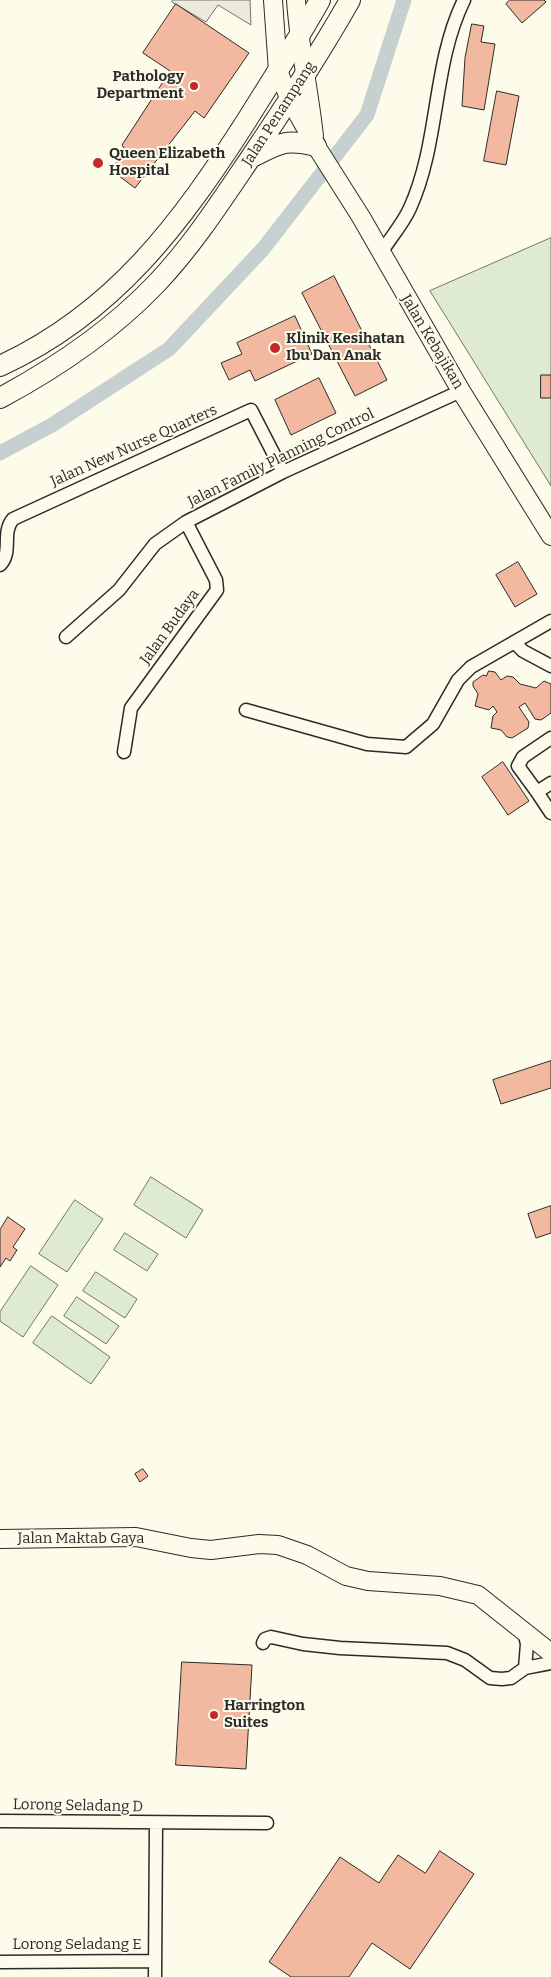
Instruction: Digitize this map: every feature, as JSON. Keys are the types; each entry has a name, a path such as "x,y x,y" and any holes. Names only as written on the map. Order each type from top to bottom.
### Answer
{"main road":[{"name":"Jalan Penampang","path":"0,366 62,332 118,287 174,227 216,168 299,39 320,0"},
{"name":"Jalan Penampang","path":"0,398 76,352 119,318 155,285 188,248 290,100 350,0"},
{"path":"251,158 279,144 294,140 316,146"},
{"path":"62,332 76,339 79,345 76,352"}],"street":[{"name":"Jalan Kebajikan","path":"273,0 278,71 290,100 316,146 361,216 461,391 551,536"},
{"name":"Jalan Kebajikan","path":"296,0 299,39 307,73 316,146"},
{"path":"381,253 410,208 430,142 443,61 464,0"},
{"name":"Jalan Family Planning Control","path":"66,637 119,590 155,544 186,522 283,472 461,391"},
{"name":"Jalan New Nurse Quarters","path":"0,565 7,551 6,531 13,519 251,410 283,472"},
{"name":"Jalan Budaya","path":"124,752 131,708 217,590 216,580 186,522"},
{"path":"246,710 367,744 406,747 433,724 458,680 471,668 551,621"},
{"path":"514,642 524,651 551,666"},
{"path":"551,738 523,757 518,766 551,813"},
{"path":"537,792 551,783"},
{"name":"Jalan Maktab Gaya","path":"0,1539 136,1537 211,1550 259,1544 291,1548 346,1576 464,1590 478,1596 551,1653"},
{"path":"524,1631 526,1644 525,1668"},
{"path":"263,1643 265,1639 271,1637 303,1644 340,1648 447,1653 465,1660 490,1678 502,1679 511,1678 525,1668 551,1663"},
{"name":"Lorong Seladang D","path":"0,1821 267,1823"},
{"path":"155,1977 156,1823"},
{"name":"Lorong Seladang E","path":"0,1962 155,1961"}],"green space":[{"path":"551,238 551,486 430,291"},
{"path":"151,1177 203,1210 186,1238 134,1205"},
{"path":"75,1200 103,1219 67,1272 39,1254"},
{"path":"125,1233 158,1254 147,1271 114,1250"},
{"path":"31,1266 58,1285 23,1337 0,1321 0,1312"},
{"path":"96,1272 137,1299 125,1318 83,1291"},
{"path":"77,1297 119,1326 106,1344 64,1316"},
{"path":"52,1316 110,1357 91,1384 33,1343"}],"shaded area":[{"path":"173,0 250,0 251,25 218,5 206,22 172,2"}],"building":[{"path":"510,0 544,0 546,2 522,23 506,4"},
{"name":"Pathology Department","path":"176,4 249,53 204,118 195,111 135,188 111,170 126,151 122,145 170,71 143,53"},
{"path":"472,24 484,26 481,42 495,44 484,110 462,106 465,58"},
{"path":"497,91 519,96 506,165 484,161"},
{"path":"334,276 387,380 355,396 302,293"},
{"name":"Klinik Kesihatan Ibu Dan Anak","path":"295,316 312,354 255,381 250,370 229,380 221,363 242,354 237,343"},
{"path":"541,375 551,375 551,398 541,398"},
{"path":"319,378 336,413 291,435 275,400"},
{"path":"518,562 537,594 515,607 496,575"},
{"path":"489,671 495,672 501,680 507,676 513,677 520,684 536,688 544,681 551,684 551,713 541,720 535,719 525,703 519,707 529,722 528,728 512,738 507,737 501,730 491,728 493,716 497,712 493,706 489,710 475,706 478,694 473,686 473,682 483,675 486,676"},
{"path":"503,762 529,801 508,815 482,777"},
{"path":"551,1061 551,1088 501,1104 493,1080"},
{"path":"551,1206 551,1233 536,1238 528,1214"},
{"path":"8,1217 25,1229 13,1247 17,1250 10,1261 6,1258 0,1267 0,1230"},
{"path":"143,1469 148,1476 140,1482 135,1474"},
{"name":"Harrington Suites","path":"182,1662 252,1665 246,1769 176,1765"},
{"path":"440,1851 474,1874 410,1969 372,1943 349,1977 291,1977 269,1962 340,1857 379,1883 398,1855 425,1873"}],"waterway":[{"path":"0,453 52,425 169,349 263,249 367,115 404,0"}],"place":[{"name":"Pathology Department","path":"194,86"},
{"name":"Queen Elizabeth Hospital","path":"98,163"},
{"name":"Klinik Kesihatan Ibu Dan Anak","path":"275,348"},
{"name":"Harrington Suites","path":"214,1715"}]}
